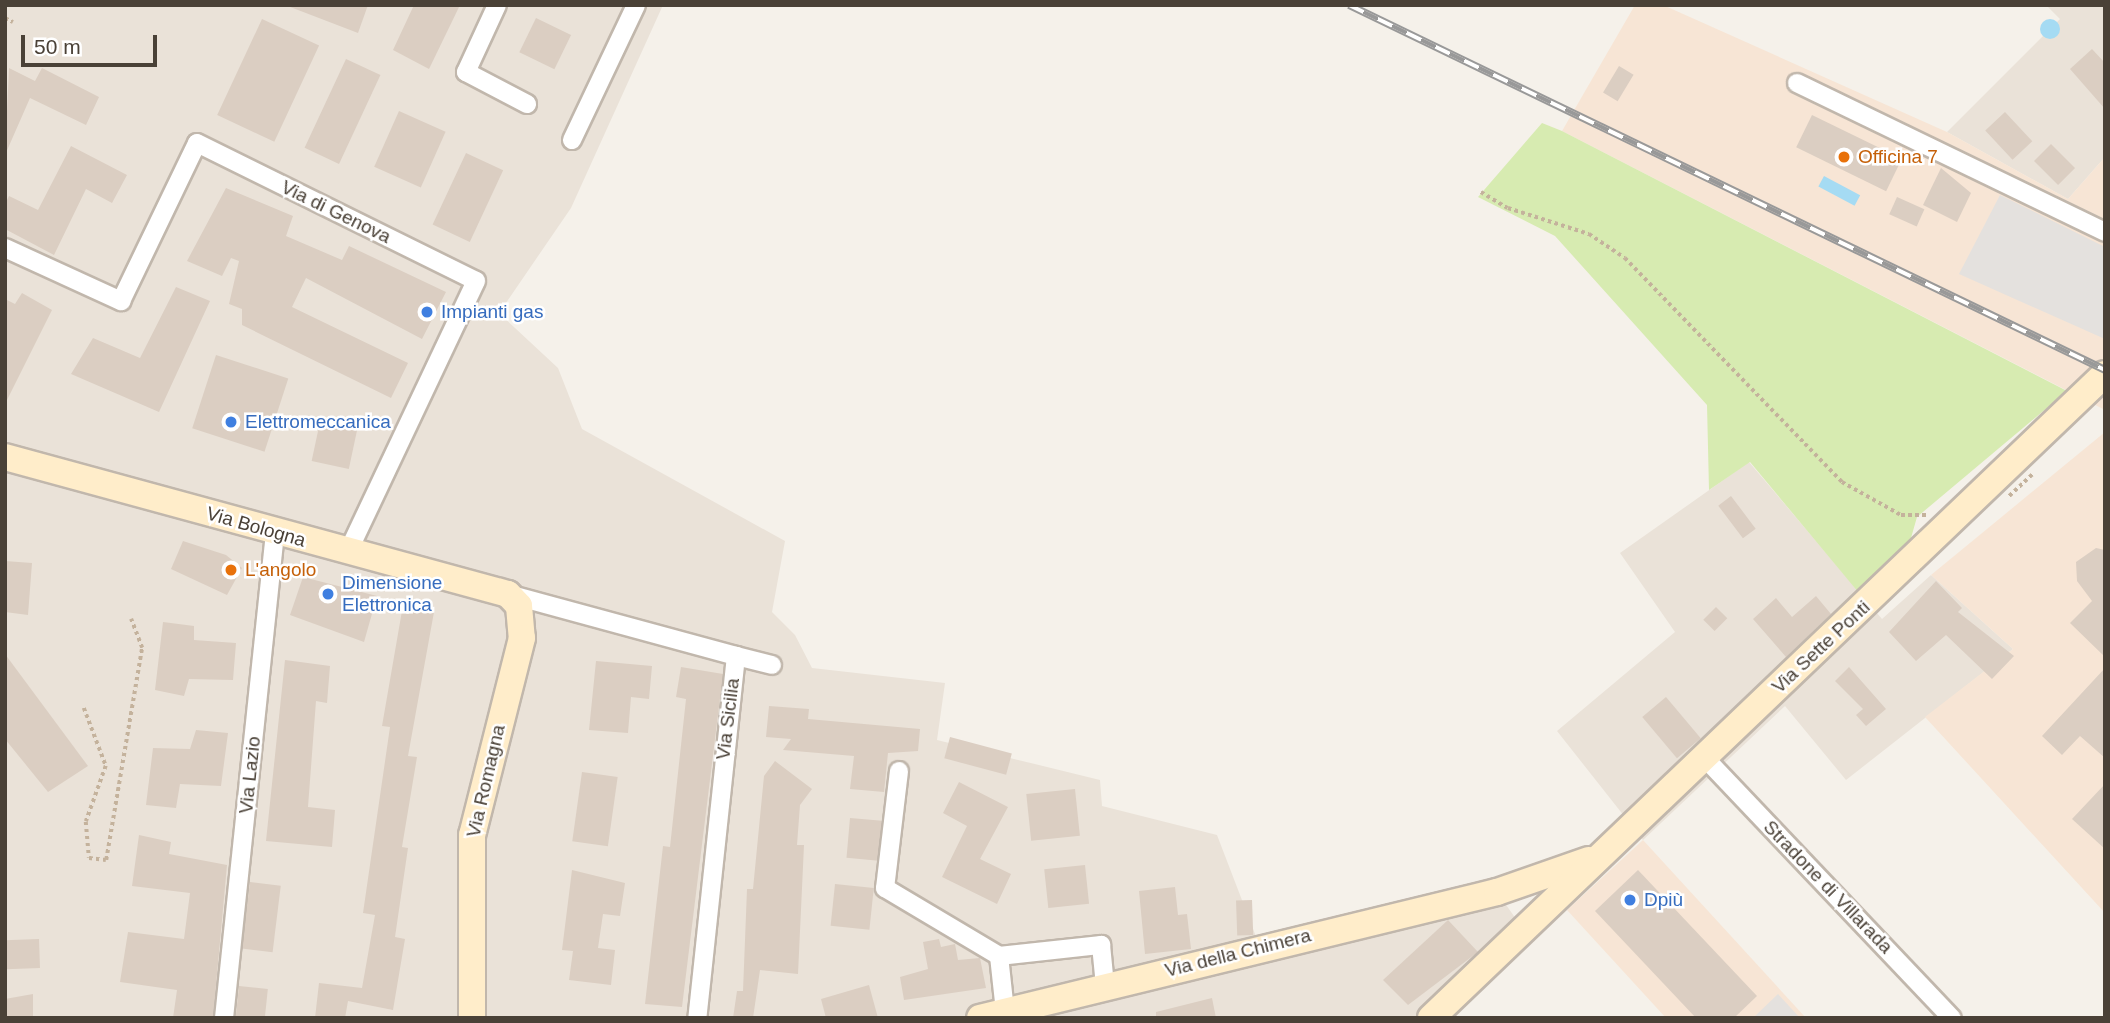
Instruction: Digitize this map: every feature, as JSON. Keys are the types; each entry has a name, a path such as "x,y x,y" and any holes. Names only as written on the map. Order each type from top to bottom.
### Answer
{"main road":[{"name":"Via Sette Ponti","path":"1431,1018 1597,857 2044,437 2105,374"},
{"name":"Via Sette Ponti","path":"2044,437 2105,391"},
{"name":"Via Bologna","path":"5,457 508,594"},
{"name":"Via Romagna","path":"472,1018 472,835 522,638 524,619 508,594"},
{"name":"Via della Chimera","path":"992,1014 1497,892 1597,857"},
{"path":"1497,892 1519,907 1523,929"}],"street":[{"path":"497,5 466,72 527,104"},
{"path":"572,140 636,5"},
{"path":"1797,83 2105,232"},
{"name":"Via di Genova","path":"5,248 121,301 197,143 476,281 348,552"},
{"name":"Via Lazio","path":"224,1018 275,532"},
{"name":"Via Sicilia","path":"508,594 736,656 697,1018"},
{"path":"736,656 772,665"},
{"name":"Stradone di Villarada","path":"1704,757 1952,1018"},
{"path":"899,771 885,888 999,956 1101,945 1105,986"},
{"path":"992,1014 999,956"}],"path":[{"path":"5,18 13,22"},
{"path":"1481,192 1508,208 1589,234 1625,258 1842,482 1901,515 1963,514"},
{"path":"84,708 106,766 86,822 89,858 107,860 142,648 131,619"}],"shaded area":[{"path":"5,5 663,5 571,208 499,313 558,368 582,429 785,541 772,612 795,635 812,668 945,683 937,740 1100,780 1102,806 1217,835 1260,947 1497,892 1523,929 1436,1018 5,1018"},
{"path":"1635,5 1663,5 1947,132 2068,199 2105,157 2105,410 1562,131"},
{"path":"2046,5 2105,5 2105,157 2068,199 1947,132 2060,19"},
{"path":"2000,195 2105,247 2105,339 1959,274"},
{"path":"2105,432 2105,913 1925,717 2013,649 1931,575"},
{"path":"1749,462 1882,619 1931,575 2013,649 1846,780 1785,706 1643,840 1557,731 1675,632 1620,553"},
{"path":"1643,840 1806,1018 1666,1018 1567,910"},
{"path":"1778,994 1800,1018 1753,1018"}],"green space":[{"path":"1542,123 2067,391 1917,517 1909,545 1859,593 1750,462 1709,490 1707,405 1555,236 1478,197"}],"water":[{"path":"2046,19 2054,19 2060,29 2054,39 2046,39 2040,33 2040,25"},
{"path":"1824,176 1860,195 1855,206 1818,187"}],"building":[{"path":"285,5 368,5 358,33"},
{"path":"414,5 460,5 429,69 393,50"},
{"path":"536,18 571,35 554,69 519,52"},
{"path":"262,19 319,46 274,142 217,115"},
{"path":"2092,49 2105,63 2105,109 2070,69"},
{"path":"346,59 380,75 339,164 305,148"},
{"path":"1619,66 1634,75 1618,101 1603,93"},
{"path":"9,68 35,81 42,68 99,97 86,125 30,98 5,155"},
{"path":"399,111 446,132 421,187 374,167"},
{"path":"2005,112 2032,141 2013,160 1985,130"},
{"path":"1812,115 1902,159 1886,191 1796,147"},
{"path":"2051,144 2075,168 2058,185 2034,161"},
{"path":"71,146 127,175 112,203 86,189 54,255 5,229 5,204 9,196 38,210"},
{"path":"466,153 503,170 470,242 433,225"},
{"path":"1941,168 1971,193 1957,222 1923,205"},
{"path":"226,188 293,216 286,236 342,260 349,246 446,292 422,339 306,278 292,307 408,363 391,398 242,325 242,309 229,304 239,261 231,258 222,276 187,261"},
{"path":"1897,197 1924,209 1917,227 1889,214"},
{"path":"176,287 210,301 159,412 71,374 93,338 140,358"},
{"path":"22,293 52,310 5,404 5,299 15,304"},
{"path":"216,355 288,378 264,452 192,428"},
{"path":"321,417 358,425 349,469 312,461"},
{"path":"1731,496 1756,529 1743,538 1718,506"},
{"path":"183,541 226,555 242,568 227,595 171,569"},
{"path":"2096,548 2105,550 2105,657 2070,623 2092,601 2077,581 2076,562"},
{"path":"5,561 32,563 28,615 5,612"},
{"path":"303,577 377,596 364,642 290,615"},
{"path":"1936,581 1962,608 1958,612 2014,656 1992,679 1946,635 1916,661 1889,632"},
{"path":"1816,596 1831,614 1786,657 1753,619 1776,598 1792,617"},
{"path":"403,605 434,612 408,756 417,757 402,847 408,848 395,937 405,939 393,1010 348,1001 345,1018 315,1018 319,983 362,988 375,915 363,913 390,727 382,726"},
{"path":"1716,607 1727,618 1715,631 1703,620"},
{"path":"163,622 194,626 194,640 236,643 233,680 189,679 184,696 155,690"},
{"path":"5,654 88,766 48,792 5,739"},
{"path":"285,660 330,666 327,703 316,701 308,807 335,810 332,847 266,841"},
{"path":"596,661 652,666 649,699 631,697 628,733 589,730"},
{"path":"681,667 723,674 682,1007 645,1004 663,846 670,847 686,699 676,697"},
{"path":"1849,667 1886,709 1866,726 1856,715 1863,709 1835,681"},
{"path":"2105,668 2105,758 2080,736 2062,755 2042,736"},
{"path":"1666,697 1701,738 1677,758 1642,717"},
{"path":"769,706 809,709 808,719 920,729 918,751 888,753 884,792 850,789 854,756 783,750 791,739 766,737"},
{"path":"196,730 228,733 221,786 180,784 176,808 146,805 153,748 190,749"},
{"path":"950,737 1012,754 1006,775 944,758"},
{"path":"775,761 812,789 800,805 797,845 804,845 798,974 760,970 753,1018 733,1018 737,991 743,991 747,889 753,889 764,776"},
{"path":"582,772 618,777 608,846 572,841"},
{"path":"959,782 1008,807 980,859 1011,874 997,904 942,877 967,826 943,813"},
{"path":"2105,784 2105,849 2072,819"},
{"path":"1075,789 1080,836 1031,841 1026,794"},
{"path":"850,818 882,821 878,861 847,858"},
{"path":"139,835 171,842 169,854 227,865 213,1018 173,1018 177,990 120,982 128,932 184,939 190,893 132,886"},
{"path":"1085,865 1089,904 1048,908 1044,869"},
{"path":"572,870 625,883 620,916 603,914 598,948 615,950 611,985 569,980 573,951 562,950"},
{"path":"1638,870 1757,996 1734,1018 1696,1018 1595,911"},
{"path":"250,882 281,886 273,952 242,949"},
{"path":"835,884 874,888 869,930 831,926"},
{"path":"1175,887 1178,915 1187,914 1191,949 1145,954 1139,891"},
{"path":"1252,900 1253,935 1237,936 1236,901"},
{"path":"1448,920 1478,952 1408,1005 1383,980"},
{"path":"39,939 40,968 6,969 5,940"},
{"path":"939,939 941,947 955,944 958,960 980,958 986,988 904,1000 900,977 928,969 923,942"},
{"path":"869,985 878,1018 826,1018 821,999"},
{"path":"239,986 268,989 265,1018 236,1018"},
{"path":"33,994 33,1018 5,1018 5,999"},
{"path":"1212,998 1216,1018 1156,1018 1156,1012"}],"railway":[{"path":"1349,5 2105,370"}],"place":[{"name":"Officina 7","path":"1844,157"},
{"name":"Impianti gas","path":"427,312"},
{"name":"Elettromeccanica","path":"231,422"},
{"name":"L'angolo","path":"231,570"},
{"name":"Dimensione Elettronica","path":"328,594"},
{"name":"Dpiù","path":"1630,900"}]}
